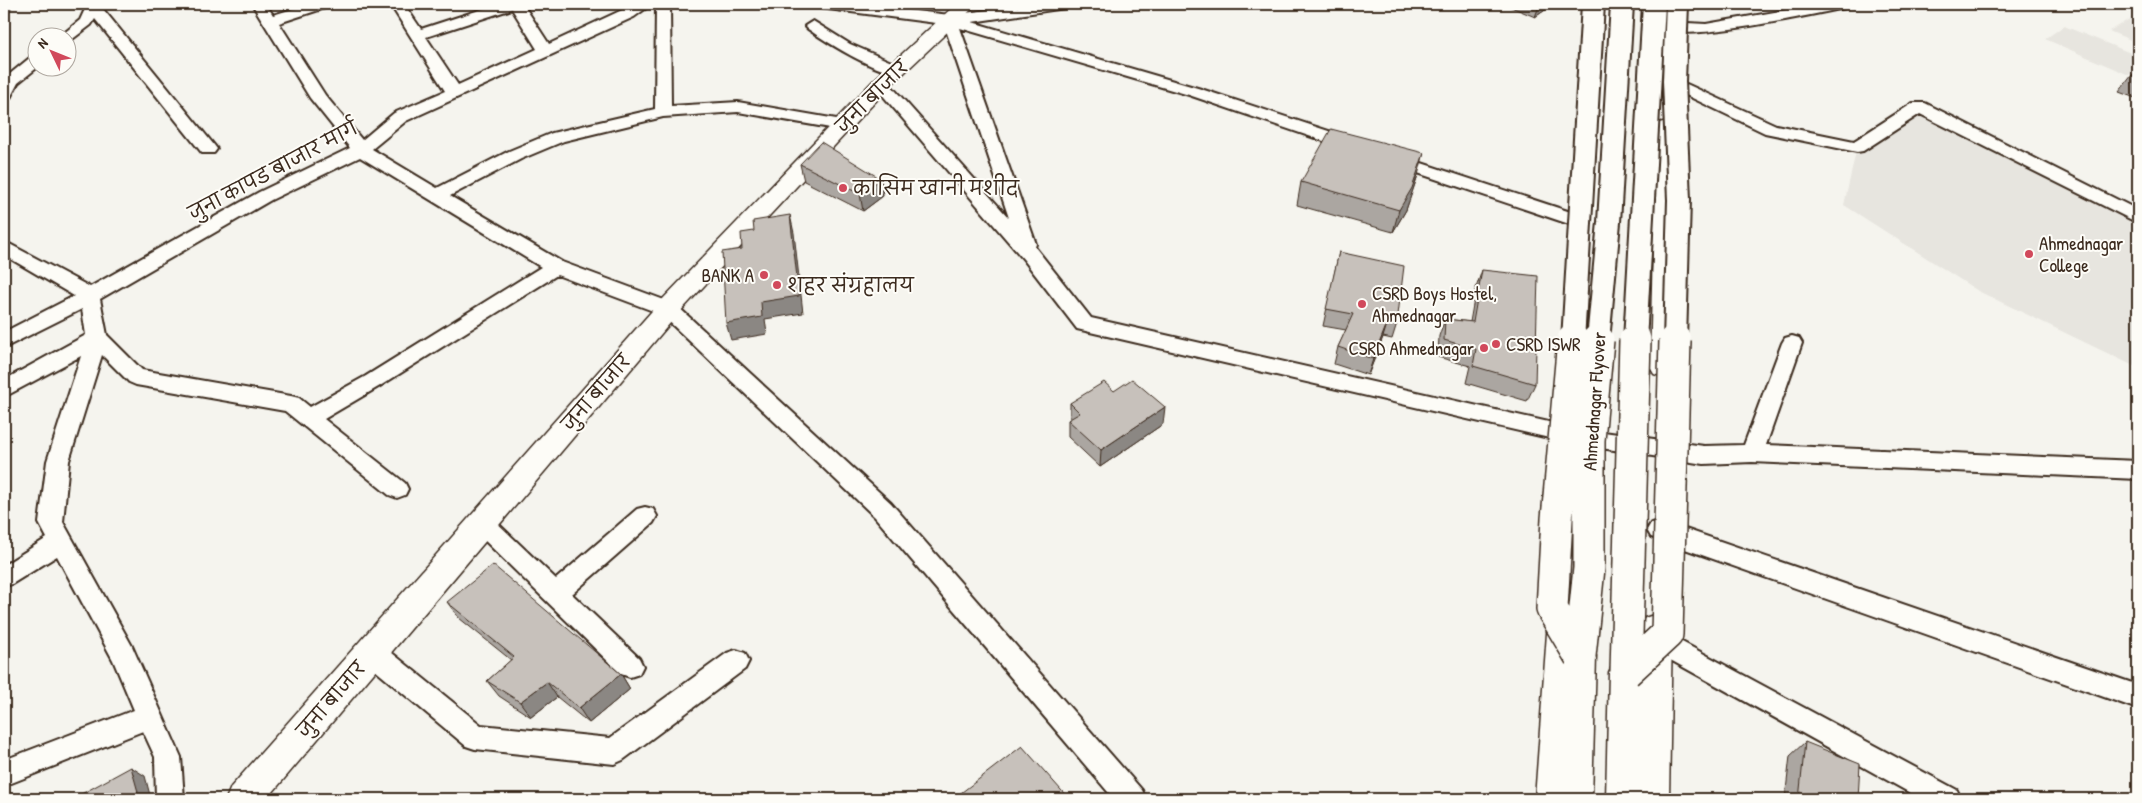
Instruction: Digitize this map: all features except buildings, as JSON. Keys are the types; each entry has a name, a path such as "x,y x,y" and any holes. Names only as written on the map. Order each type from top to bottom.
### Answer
{"main road":[{"path":"1580,656 1552,609 1557,519 1578,288 1592,4"},
{"path":"1552,799 1575,436 1607,4"},
{"name":"Ahmednagar Flyover","path":"1574,799 1580,656 1589,568 1589,440 1609,222 1622,4"},
{"name":"Ahmednagar Flyover","path":"1624,799 1632,453 1647,78 1654,4"},
{"name":"जुना बाजार","path":"244,799 668,309 842,125 889,77 958,12"},
{"path":"1626,672 1667,634 1679,200 1671,12"},
{"path":"1651,799 1661,449 1667,80 1671,12"}],"street":[{"path":"323,4 265,12 318,98 361,150 555,267 668,309 883,510 1132,799"},
{"path":"397,4 454,92"},
{"path":"417,35 514,4 546,51"},
{"name":"जुना कापड बाजार मार्ग","path":"4,341 90,296 265,196 361,150 400,117 629,14 645,4"},
{"path":"663,4 663,112"},
{"path":"820,4 958,12 1065,4"},
{"path":"1671,12 1706,28 1845,4"},
{"path":"78,28 86,22 92,5"},
{"path":"92,5 208,149"},
{"path":"958,12 1591,225"},
{"path":"958,12 1031,255"},
{"path":"813,26 889,77 1084,324 1575,436 1704,455 1752,452 2138,470"},
{"path":"4,95 11,81 28,67"},
{"path":"1667,80 1771,129 1857,147 1919,107 2138,217"},
{"path":"436,196 516,155 558,137 663,112 738,107 842,125"},
{"path":"8,255 90,296 97,338 58,461 51,523 123,654 168,757 170,799"},
{"path":"308,418 374,381 555,267"},
{"path":"97,338 136,377 291,404 397,489"},
{"path":"4,389 97,338"},
{"path":"1752,452 1792,343"},
{"path":"555,594 645,516"},
{"path":"483,524 630,666"},
{"path":"1659,530 2138,697"},
{"path":"4,577 61,542"},
{"path":"1656,639 1947,799"},
{"path":"372,652 475,737 614,751 736,661"},
{"path":"4,773 150,716"}],"shaded area":[{"path":"2138,14 2138,43 2109,31"},
{"path":"2064,26 2138,56 2138,69 2129,75 2045,39"},
{"name":"Ahmednagar College","path":"1919,107 2138,217 2138,368 1978,291 1844,205 1857,147"}],"place":[{"name":"कासिम खानी मशीद","path":"843,188"},
{"name":"Ahmednagar College","path":"2029,254"},
{"name":"BANK A","path":"764,275"},
{"name":"शहर संग्रहालय","path":"777,285"},
{"name":"CSRD Boys Hostel, Ahmednagar","path":"1362,304"},
{"name":"CSRD ISWR","path":"1496,344"},
{"name":"CSRD Ahmednagar","path":"1484,348"}]}
